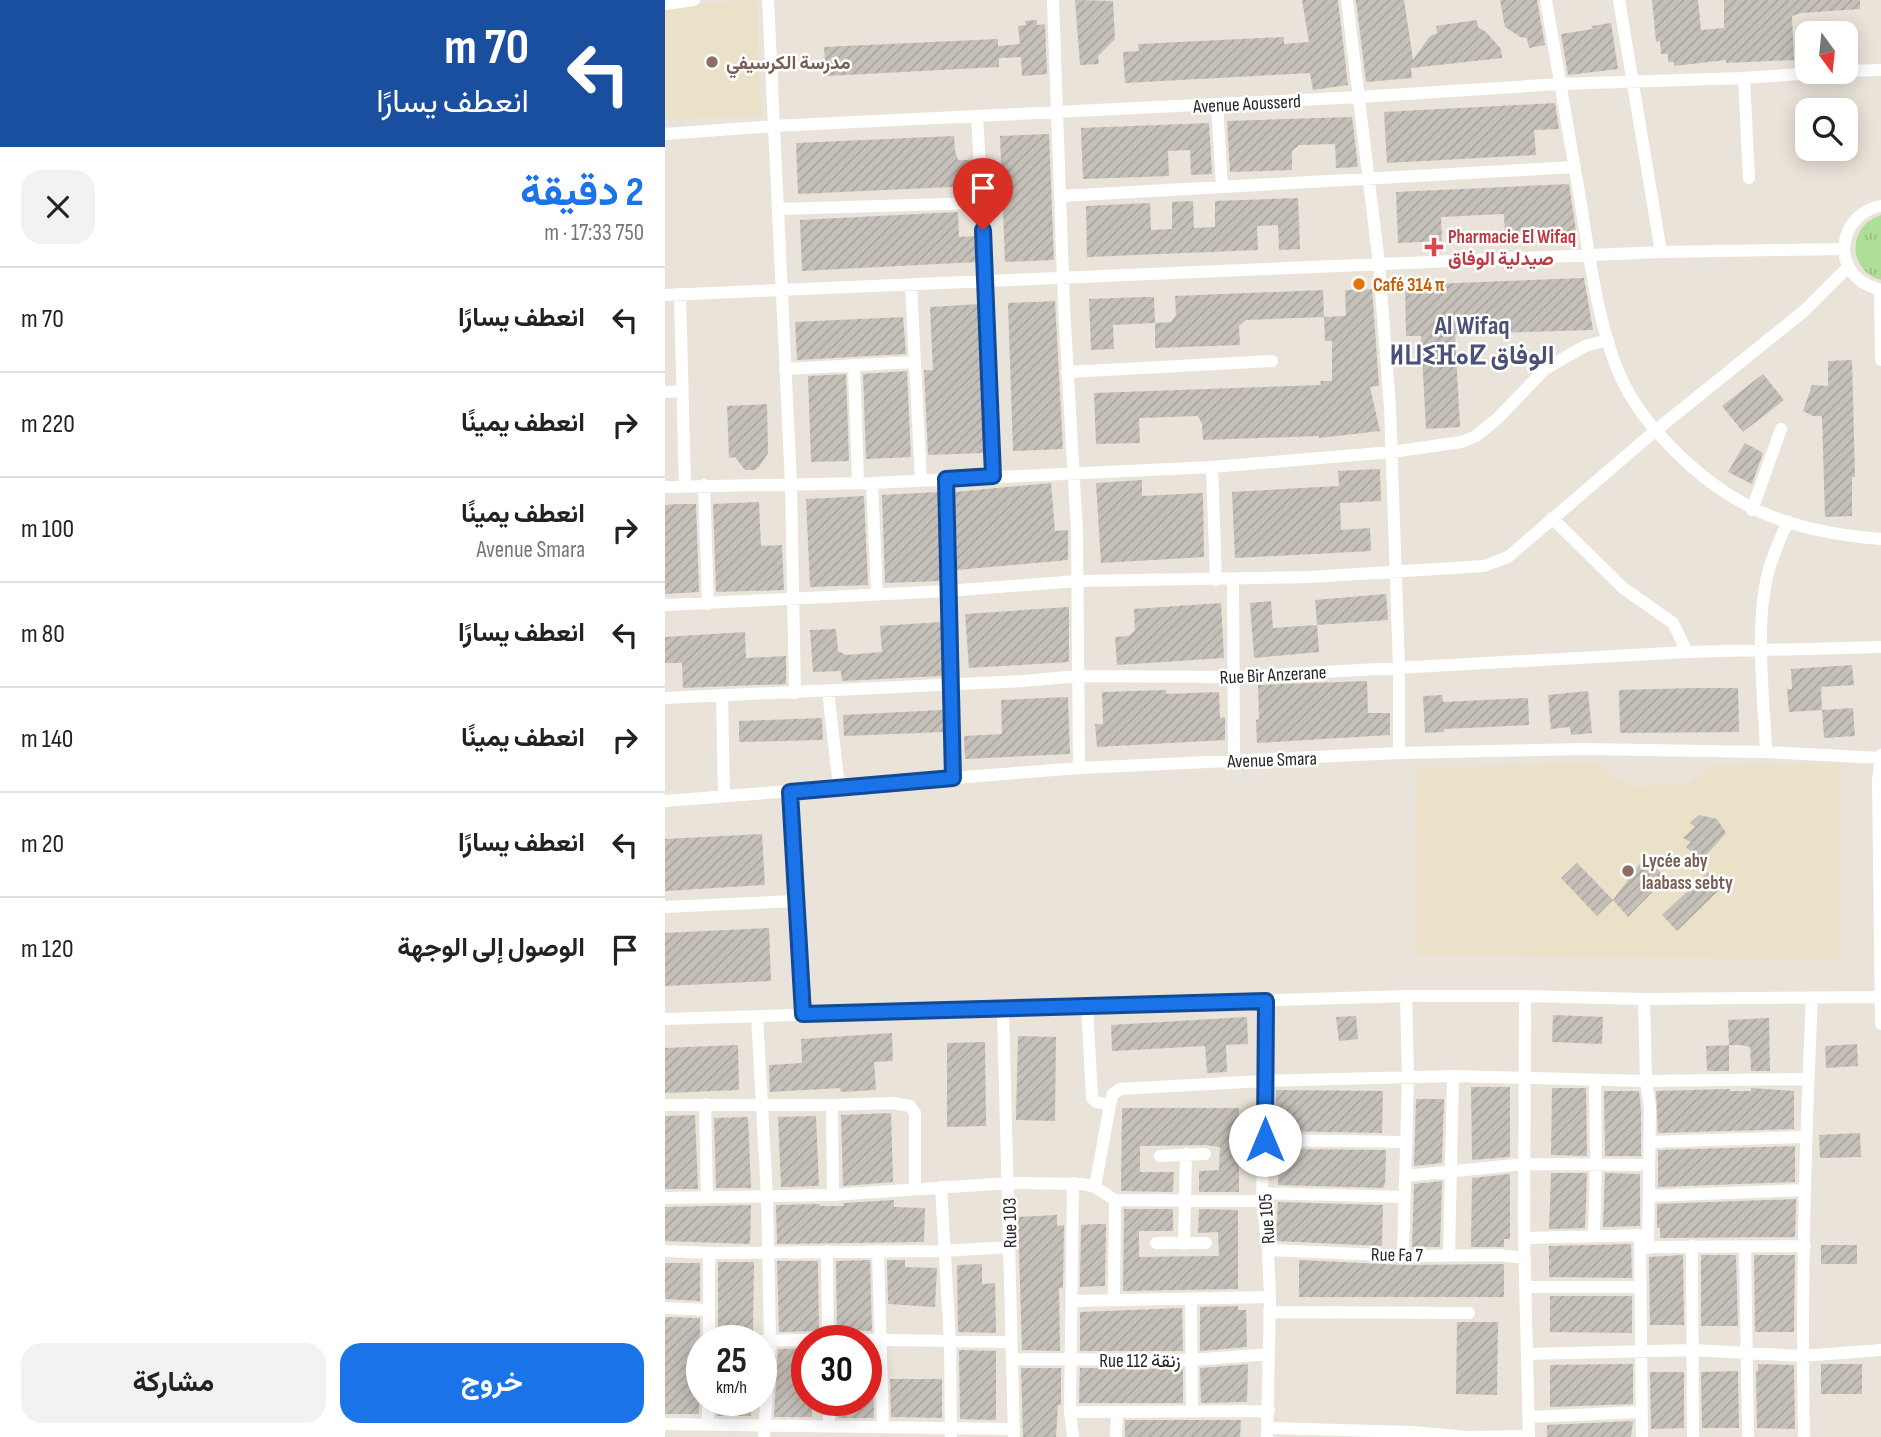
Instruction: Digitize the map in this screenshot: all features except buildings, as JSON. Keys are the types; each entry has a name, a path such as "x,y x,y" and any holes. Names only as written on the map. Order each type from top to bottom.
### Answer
{"street":[{"path":"665,4 694,0"},
{"path":"768,0 791,484 795,692"},
{"path":"1053,0 1067,372 1074,472 1079,768"},
{"path":"1347,0 1379,264 1392,452 1399,753"},
{"path":"1546,0 1590,257 1608,340 1629,396 1655,431 1691,468 1752,510 1808,529 1847,536 1881,538"},
{"path":"1619,0 1661,252"},
{"path":"1859,71 1881,70"},
{"name":"Avenue Aousserd","path":"665,134 1634,80 1795,74"},
{"path":"1744,78 1749,178"},
{"path":"1217,104 1222,187"},
{"path":"977,117 987,282 993,476"},
{"path":"1062,196 1575,167"},
{"path":"778,209 982,203"},
{"path":"1881,206 1861,214 1851,223 1845,235 1844,249 1848,267 1861,282 1880,290 1881,360"},
{"path":"665,295 1661,252 1844,249"},
{"path":"665,605 947,591 1077,581 1216,580 1395,573 1496,563 1507,557 1655,431 1804,311 1848,267"},
{"path":"911,285 921,480"},
{"path":"680,294 685,486"},
{"path":"665,487 872,482 1212,467 1392,452 1461,442 1476,436 1497,419 1545,369 1585,346 1608,340"},
{"path":"1067,372 1272,361"},
{"path":"785,369 914,362"},
{"path":"853,366 858,482"},
{"path":"665,392 681,391"},
{"path":"1752,510 1781,429"},
{"path":"1212,467 1216,580"},
{"path":"946,479 953,778"},
{"path":"872,482 877,593"},
{"path":"705,485 708,604"},
{"path":"1552,518 1623,588 1673,623 1687,652"},
{"path":"1766,752 1762,613 1765,583 1788,521"},
{"path":"1233,579 1234,759"},
{"name":"Rue Bir Anzerane","path":"665,698 949,685 1078,676 1233,677 1687,652 1881,647"},
{"path":"828,691 839,787"},
{"path":"722,695 724,796"},
{"name":"Avenue Smara","path":"665,801 1079,768 1399,753 1585,749 1881,757"},
{"path":"1881,757 1878,780 1881,1024"},
{"path":"790,792 803,1014"},
{"path":"665,907 796,901"},
{"path":"665,1019 1406,996 1881,998"},
{"path":"1403,1256 1408,1077 1406,996"},
{"path":"1267,1433 1529,1436 1524,1238 1527,1078 1525,996"},
{"path":"1804,1437 1802,1356 1805,1138 1812,998"},
{"path":"1641,1437 1641,1287 1649,1196 1650,1108 1646,1081 1644,999"},
{"name":"Rue 105","path":"1266,1001 1262,1197 1270,1297 1267,1433"},
{"path":"1087,1006 1092,1098 1096,1102 1109,1105"},
{"name":"Rue 103","path":"1003,1009 1014,1433"},
{"path":"757,1016 767,1195 766,1325"},
{"path":"1448,1254 1453,1076"},
{"path":"1095,1186 1109,1105 1113,1094 1120,1089 1264,1081 1453,1076 1646,1081 1808,1079"},
{"path":"1594,1236 1595,1080"},
{"path":"665,1105 893,1103 910,1106 915,1113 915,1189"},
{"path":"705,1104 707,1197"},
{"path":"832,1105 833,1195"},
{"path":"1649,1142 1805,1138"},
{"path":"1265,1140 1407,1142"},
{"path":"1184,1244 1186,1154"},
{"path":"1160,1156 1205,1154"},
{"path":"1405,1176 1525,1164 1649,1165"},
{"path":"665,1198 833,1195 1009,1183 1073,1183 1095,1186 1115,1199 1405,1197"},
{"path":"1073,1183 1070,1360 1073,1437"},
{"path":"941,1187 950,1342 951,1433"},
{"path":"1649,1196 1805,1190"},
{"path":"1114,1300 1115,1199"},
{"path":"1524,1238 1594,1236 1692,1246 1805,1246"},
{"path":"1156,1243 1206,1243"},
{"path":"1692,1246 1693,1437"},
{"path":"1745,1246 1748,1437"},
{"path":"665,1251 943,1251 1010,1247"},
{"name":"Rue Fa 7","path":"1268,1250 1403,1256 1499,1255 1525,1258"},
{"path":"827,1251 828,1325"},
{"path":"878,1251 881,1325"},
{"path":"708,1325 709,1253"},
{"path":"1526,1287 1641,1287"},
{"path":"1072,1301 1270,1297"},
{"path":"1191,1300 1192,1412"},
{"path":"665,1308 708,1310"},
{"path":"1269,1312 1469,1313"},
{"path":"883,1427 882,1340 1011,1342"},
{"path":"1527,1354 1694,1350 1802,1356 1881,1350"},
{"name":"Rue 112 زنقة","path":"1012,1359 1192,1360 1269,1354"},
{"path":"1070,1412 1269,1411"},
{"path":"1116,1437 1117,1412"},
{"path":"1529,1417 1640,1412"},
{"path":"708,1416 708,1426"},
{"path":"829,1416 829,1426"},
{"path":"665,1424 764,1432 829,1426 883,1427 901,1432 1014,1433"}],"shaded area":[{"name":"مدرسة الكرسيفي","path":"757,0 761,116 665,120 665,9"},
{"name":"Lycée aby laabass sebty","path":"1592,762 1630,786 1689,784 1710,766 1841,764 1840,960 1416,955 1417,769"}],"green space":[{"path":"1881,215 1881,280 1862,267 1855,248 1862,228"}],"place":[{"name":"مدرسة الكرسيفي","path":"712,62"},
{"name":"Pharmacie El Wifaq صيدلية الوفاق","path":"1434,247"},
{"name":"Café 314 π","path":"1359,284"},
{"name":"Lycée aby laabass sebty","path":"1628,871"}],"district":[{"name":"Al Wifaq ⵍⵡⵉⴼⴰⵇ الوفاق","path":"1472,340"}],"route":[{"path":"983,230 993,476 946,479 953,778 790,792 803,1014 1266,1001 1265,1140"}]}
